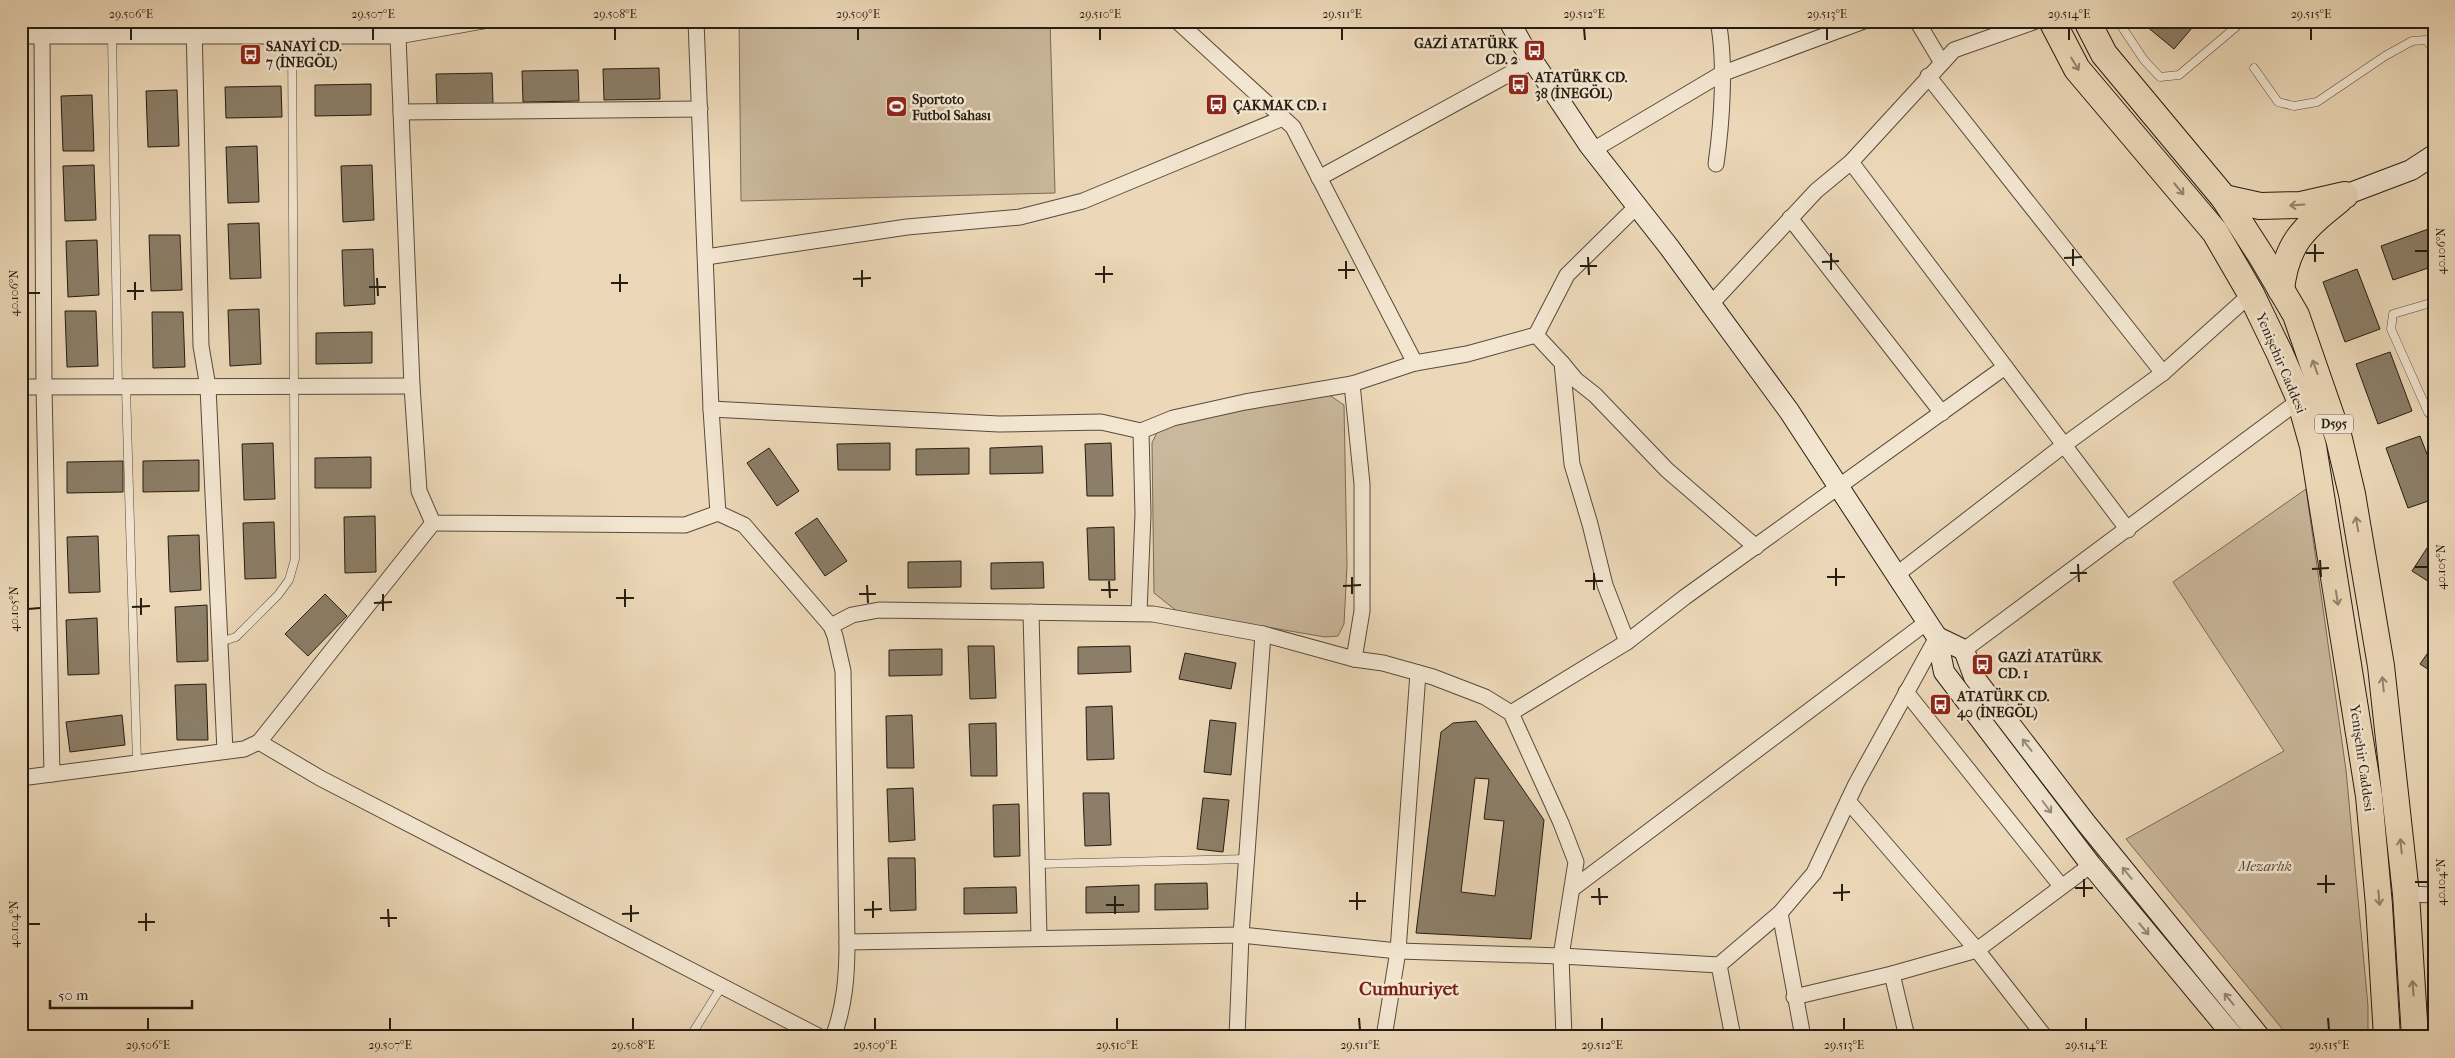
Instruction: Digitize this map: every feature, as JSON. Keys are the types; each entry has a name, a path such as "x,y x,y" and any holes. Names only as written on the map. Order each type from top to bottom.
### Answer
{"highway":[{"name":"Yenişehir Caddesi","path":"2052,21 2077,69 2215,232 2251,294 2300,400 2313,446 2369,796 2379,904 2386,1034"},
{"name":"Yenişehir Caddesi","path":"2087,21 2110,62 2224,198 2281,290 2296,315 2339,439 2352,494 2381,666 2406,894 2415,1037"},
{"path":"2224,198 2260,206 2301,206 2345,195"},
{"path":"2281,290 2284,265 2293,245 2309,224 2345,195"}],"street":[{"path":"21,36 112,36 194,29 292,36 483,21"},
{"path":"696,21 711,409 718,513"},
{"path":"1176,21 1293,128 1415,363"},
{"path":"1509,21 1533,62 1593,150 1637,206 1789,411 1932,629 1944,672 2091,865 2234,1037"},
{"path":"1716,164 1719,139 1722,40 1718,21"},
{"path":"1593,150 1721,74 1864,21"},
{"path":"1917,21 1942,62"},
{"path":"1710,304 1816,191 1851,162 1928,76 1954,50 2036,21"},
{"path":"194,29 202,346 208,387 225,751"},
{"path":"398,29 412,386 419,491 433,523"},
{"path":"42,36 44,388 52,774"},
{"path":"1319,178 1533,62"},
{"path":"1928,76 2163,373"},
{"path":"401,112 700,109"},
{"path":"706,257 906,227 1020,217 1083,200 1283,118"},
{"path":"2345,195 2432,161"},
{"path":"1851,162 2128,530"},
{"path":"711,409 999,424 1101,422 1142,431 1173,418 1236,404 1352,384 1415,363 1467,354 1536,335 1567,275 1637,206"},
{"path":"1790,218 1942,413"},
{"path":"1896,575 2064,445 2163,373 2251,294"},
{"path":"1536,335 1576,380 1595,395 1667,470 1756,547"},
{"path":"1562,363 1572,464 1590,524 1605,585 1627,642"},
{"path":"1511,713 1627,642 1685,597 2005,367"},
{"path":"1352,384 1362,484 1362,611 1354,659"},
{"path":"21,387 412,386"},
{"path":"1964,650 2128,530 2300,400"},
{"path":"1139,613 1143,514 1142,431"},
{"path":"433,523 685,525 718,513 744,525 831,626 836,636 843,671 847,942 846,980 840,1020 833,1037"},
{"path":"21,778 244,749 260,742 433,523"},
{"path":"831,626 852,615 879,610 1139,613 1264,634 1354,659 1383,663 1418,673 1484,697 1511,713 1561,822 1576,862 1561,956 1564,1037"},
{"path":"1030,612 1039,937"},
{"path":"1932,629 1964,650 1974,676 1992,700 2086,822 2260,1037"},
{"path":"847,942 1039,937 1241,935 1398,951 1561,956 1719,965 1780,913 1814,873 1848,801 1906,692 1932,629"},
{"path":"1572,889 1932,629"},
{"path":"1237,1037 1241,935 1264,634"},
{"path":"1384,1037 1398,951 1418,673"},
{"path":"1906,692 2061,886"},
{"path":"260,742 320,778 820,1037"},
{"path":"1848,801 1977,950 2045,1037"},
{"path":"1794,997 1892,974 1977,950 2091,865"},
{"path":"2406,894 2434,895"},
{"path":"1780,913 1794,997 1803,1037"},
{"path":"1719,965 1733,1037"},
{"path":"1892,974 1907,1037"}],"lane":[{"path":"2118,21 2144,60 2160,77 2179,75 2243,21"},
{"path":"112,36 122,388 137,763"},
{"path":"220,642 236,638 278,595 293,570 295,558 292,36"},
{"path":"2254,68 2278,102 2294,106 2317,102 2370,66 2412,41 2426,40 2434,49"},
{"path":"2434,302 2393,314 2391,328 2428,412 2434,419"},
{"path":"1038,864 1247,859"},
{"path":"690,1037 722,986"}],"green space":[{"name":"Sportoto Futbol Sahası","path":"739,21 1050,21 1055,193 741,201"},
{"path":"1325,392 1344,405 1347,565 1344,624 1338,636 1325,637 1178,612 1154,593 1152,443 1159,428"},
{"name":"Mezarlık","path":"2306,489 2346,770 2368,1006 2368,1037 2289,1037 2126,839 2284,751 2173,582"}],"building":[{"path":"1527,21 1539,21 1529,26"},
{"path":"1944,21 1967,21 1962,25 1951,27"},
{"path":"2140,21 2184,21 2192,28 2174,49"},
{"path":"659,68 660,99 604,100 603,69"},
{"path":"578,70 579,101 523,102 522,71"},
{"path":"492,73 493,104 437,105 436,74"},
{"path":"371,84 371,115 315,116 315,85"},
{"path":"281,86 282,117 226,118 225,87"},
{"path":"177,90 179,146 148,147 146,91"},
{"path":"92,95 94,151 63,151 61,96"},
{"path":"257,146 259,202 228,203 226,147"},
{"path":"94,165 96,220 65,221 63,166"},
{"path":"372,165 374,220 343,222 341,166"},
{"path":"259,223 261,278 230,279 228,224"},
{"path":"2434,227 2434,266 2393,280 2381,246"},
{"path":"149,235 180,235 182,290 151,291"},
{"path":"97,240 99,295 68,297 66,241"},
{"path":"373,249 375,304 344,306 342,250"},
{"path":"2357,269 2380,329 2345,342 2323,282"},
{"path":"259,309 261,364 230,366 228,310"},
{"path":"65,311 96,311 98,366 67,367"},
{"path":"152,312 183,312 185,367 153,368"},
{"path":"372,332 372,363 316,364 316,333"},
{"path":"2390,352 2412,411 2378,424 2356,364"},
{"path":"2420,436 2434,472 2434,499 2408,508 2386,448"},
{"path":"273,443 275,499 244,500 242,444"},
{"path":"890,443 890,470 838,470 837,444"},
{"path":"1111,443 1113,496 1087,496 1085,444"},
{"path":"1042,446 1043,473 990,474 990,448"},
{"path":"769,448 799,491 777,506 747,463"},
{"path":"969,448 969,474 916,475 916,449"},
{"path":"371,457 371,488 315,488 315,458"},
{"path":"199,460 199,491 143,492 143,461"},
{"path":"123,461 123,492 67,493 67,462"},
{"path":"375,516 376,572 345,573 344,517"},
{"path":"817,518 847,561 825,576 795,533"},
{"path":"274,522 276,578 245,579 243,523"},
{"path":"1114,527 1115,580 1089,580 1087,528"},
{"path":"199,535 201,590 170,592 168,536"},
{"path":"98,536 100,592 69,593 67,537"},
{"path":"2429,545 2434,548 2434,585 2412,571"},
{"path":"961,561 961,587 908,588 908,562"},
{"path":"1043,562 1044,588 991,589 991,563"},
{"path":"325,594 347,616 308,656 285,634"},
{"path":"207,605 208,661 177,662 175,607"},
{"path":"97,618 99,674 68,675 66,620"},
{"path":"2434,644 2434,673 2420,664"},
{"path":"968,646 994,646 996,698 970,699"},
{"path":"1130,646 1131,672 1078,674 1078,647"},
{"path":"942,649 942,675 889,676 889,650"},
{"path":"1185,653 1236,663 1231,689 1179,679"},
{"path":"206,684 208,740 177,740 175,685"},
{"path":"1112,706 1114,759 1087,760 1086,707"},
{"path":"122,715 125,745 70,752 66,722"},
{"path":"912,715 914,768 887,768 886,716"},
{"path":"1210,720 1236,723 1231,775 1204,772"},
{"path":"1476,721 1544,820 1531,939 1416,933 1441,732 1453,723","holes":["1475,778 1489,779 1484,819 1504,821 1495,896 1461,892"]},
{"path":"996,723 997,776 971,776 969,724"},
{"path":"913,788 915,840 889,842 887,789"},
{"path":"1083,793 1109,793 1111,845 1085,846"},
{"path":"1203,798 1229,800 1223,852 1197,849"},
{"path":"1019,804 1020,856 994,857 993,805"},
{"path":"888,858 915,858 916,910 890,911"},
{"path":"1207,883 1208,909 1155,910 1155,884"},
{"path":"1139,885 1139,912 1086,913 1086,887"},
{"path":"1016,887 1017,913 964,914 964,888"}],"place":[{"name":"GAZİ ATATÜRK CD. 2","path":"1534,51"},
{"name":"SANAYİ CD. 7 (İNEGÖL)","path":"250,54"},
{"name":"ATATÜRK CD. 38 (İNEGÖL)","path":"1519,85"},
{"name":"ÇAKMAK CD. 1","path":"1217,105"},
{"name":"Sportoto Futbol Sahası","path":"896,107"},
{"name":"GAZİ ATATÜRK CD. 1","path":"1982,665"},
{"name":"ATATÜRK CD. 40 (İNEGÖL)","path":"1941,704"}],"district":[{"name":"Cumhuriyet","path":"1409,989"}]}
